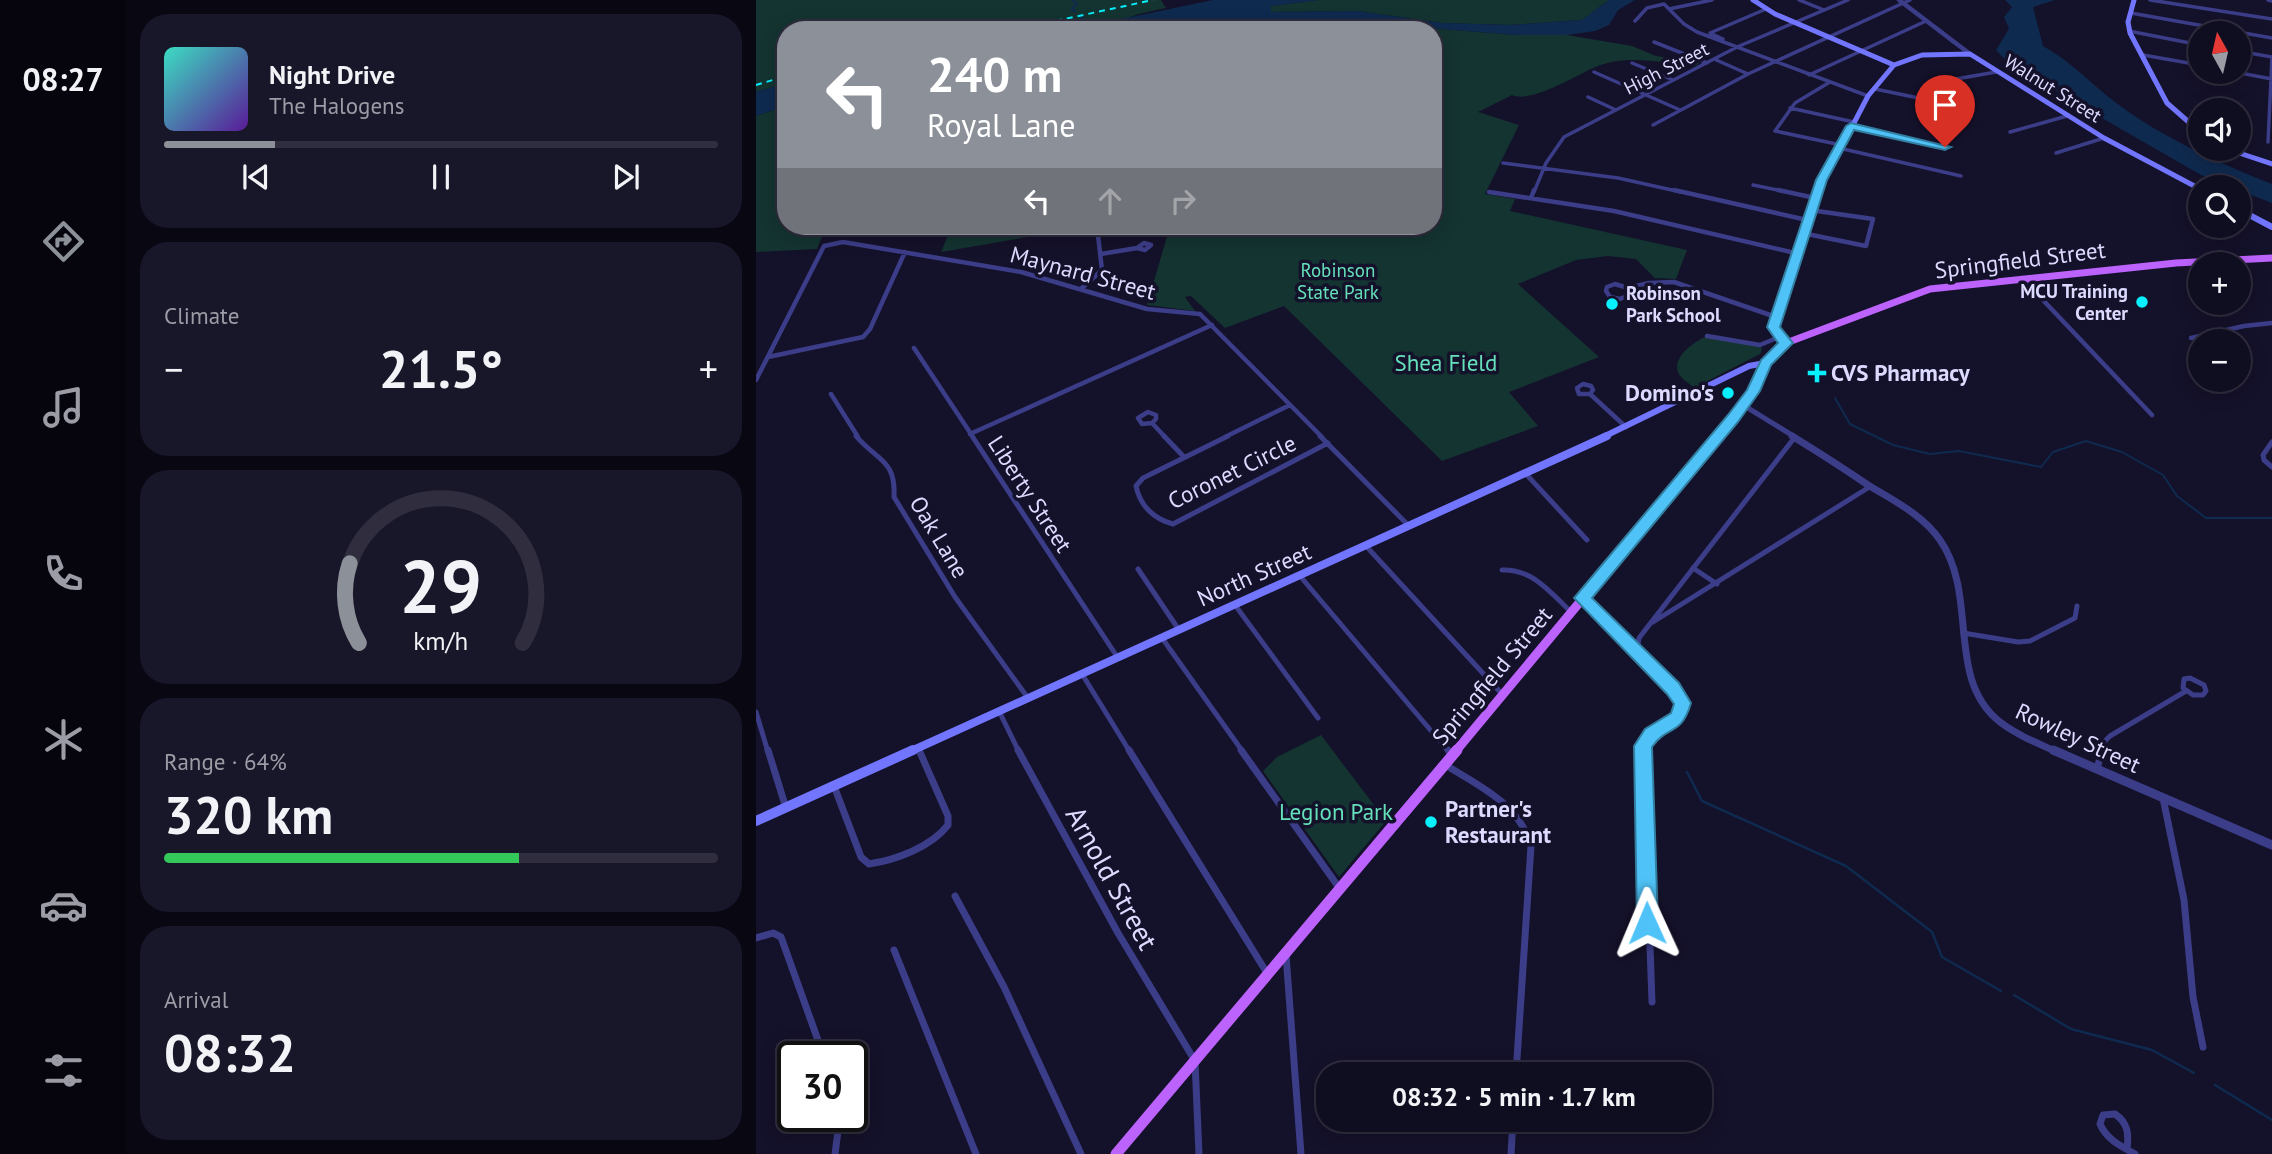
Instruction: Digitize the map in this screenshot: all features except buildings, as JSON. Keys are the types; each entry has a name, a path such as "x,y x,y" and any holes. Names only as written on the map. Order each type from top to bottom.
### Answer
{"main road":[{"path":"1753,0 1795,23 1894,65"},
{"path":"2134,0 2129,31 2167,103 2188,121"},
{"path":"1783,340 1774,327 1795,253 1815,198 1868,96 1894,65 1922,55 1970,54"},
{"name":"Walnut Street","path":"1970,54 2067,116 2188,183"},
{"path":"2251,157 2272,164"},
{"path":"2251,216 2272,227"},
{"name":"Springfield Street","path":"1115,1154 1286,954 1743,405 1753,391 1765,363 1783,340 1930,289 2193,261 2272,258"},
{"name":"North Street","path":"756,821 1626,427 1749,366 1765,363"}],"street":[{"path":"1669,9 1712,0"},
{"path":"1799,0 1824,10"},
{"name":"High Street","path":"1531,198 1544,168 1564,136 1737,47 1847,0"},
{"path":"1653,125 1748,74 1901,1 1910,0"},
{"path":"2150,0 2272,19"},
{"name":"Walnut Street","path":"1901,1 1970,54"},
{"path":"1635,20 1642,11 1660,4 1693,30 1868,96"},
{"path":"1737,47 1710,33 1766,9"},
{"path":"2131,13 2272,37"},
{"path":"1809,75 1926,21"},
{"path":"2129,31 2188,43"},
{"path":"1654,42 1707,63"},
{"path":"2251,54 2272,58 2269,142"},
{"path":"2143,55 2188,63"},
{"path":"1714,59 1748,74"},
{"path":"1632,63 1673,80"},
{"path":"1594,72 1680,110"},
{"path":"1956,79 1996,72"},
{"path":"2251,75 2272,78"},
{"path":"1830,82 1790,108 1775,131 1961,176"},
{"path":"1875,89 1938,102 1943,108 1937,132"},
{"path":"1588,97 1616,110"},
{"path":"1790,108 1945,147"},
{"path":"2010,132 2067,116"},
{"path":"2056,153 2105,138"},
{"path":"1503,163 1638,182 1807,220"},
{"path":"1753,185 1815,198"},
{"path":"1489,192 1614,211 1795,253"},
{"path":"1802,233 1866,246 1873,219 1810,210"},
{"path":"1082,288 1101,272 1098,235"},
{"name":"Maynard Street","path":"768,357 824,246 843,242 1021,271 1152,310 1200,314 1409,526"},
{"path":"1101,254 1137,248"},
{"path":"756,380 768,357 863,337 870,329 905,253"},
{"path":"2022,278 2152,415"},
{"path":"1628,288 1629,295 1622,298 1611,297 1606,292 1612,285 1628,288 1649,283 1674,282 1776,317"},
{"path":"2231,329 2272,323"},
{"path":"970,434 1212,325"},
{"path":"1707,336 1760,345 1783,340"},
{"name":"Liberty Street","path":"914,348 1118,658"},
{"name":"Oak Lane","path":"831,394 858,438 892,470 895,479 894,496 955,597 1028,698"},
{"path":"1590,394 1626,427"},
{"name":"Coronet Circle","path":"1290,405 1138,482 1138,496 1159,523 1173,524 1328,443"},
{"name":"Rowley Street","path":"1743,405 1871,486 1919,520 1945,547 1957,577 1973,689 1988,713 2016,733 2272,845"},
{"path":"1152,424 1184,457"},
{"path":"1639,654 1637,641 1795,437"},
{"path":"2272,442 2263,455 2264,460 2272,467"},
{"path":"1525,473 1587,540"},
{"path":"1650,624 1871,486"},
{"path":"1366,546 1503,694"},
{"path":"1502,570 1513,568 1527,573 1571,612"},
{"path":"1693,568 1717,584"},
{"path":"1139,569 1179,630"},
{"path":"1300,576 1451,754"},
{"path":"1583,598 1678,694 1683,705 1678,718 1651,734 1643,746 1652,1002"},
{"path":"1235,605 1318,718"},
{"path":"1963,633 2018,642 2030,641 2075,618 2077,606"},
{"path":"1162,638 1340,889"},
{"path":"1082,674 1268,975"},
{"path":"2096,769 2104,742 2110,736 2186,691"},
{"path":"756,712 786,807"},
{"name":"Arnold Street","path":"999,712 1038,789 1118,933 1195,1061"},
{"path":"834,786 864,861 869,864 884,862 933,839 946,829 948,820 918,748"},
{"path":"1443,764 1513,810 1529,833 1531,846 1517,1062"},
{"path":"2163,798 2184,900 2193,997 2203,1047"},
{"path":"955,896 1004,987 1081,1154"},
{"path":"756,938 773,933 781,937 818,1041"},
{"path":"894,950 976,1154"},
{"path":"1286,954 1301,1154"},
{"path":"1195,1061 1199,1154"},
{"path":"2127,1149 2129,1133 2125,1122 2115,1114 2105,1113 2100,1121 2102,1131 2127,1149 2135,1154"},
{"path":"835,1154 838,1132"},
{"path":"1511,1154 1512,1132"}],"green space":[{"path":"756,0 1161,0 1166,8 1119,21 777,21 777,86 756,92"},
{"path":"1319,0 1609,0 1582,20 1510,25 1442,23 1357,11 1271,12 1271,6"},
{"name":"Robinson State Park","path":"1442,29 1517,35 1567,35 1632,46 1656,56 1700,63 1695,66 1646,60 1610,62 1542,92 1520,97 1512,95 1478,112 1519,125 1485,194 1515,199 1510,211 1687,250 1676,279 1655,278 1636,259 1608,256 1576,260 1518,284 1599,357 1509,392 1538,426 1442,461 1284,306 1225,328 1191,296 1185,297 1195,311 1147,305 1167,235 1442,235"},
{"path":"777,109 777,235 823,235 817,249 756,252 756,116"},
{"path":"948,235 1040,235 941,252"},
{"path":"1707,336 1761,347 1762,350 1760,354 1694,388 1679,374 1678,360 1691,345"},
{"name":"Legion Park","path":"1321,735 1386,821 1339,877 1263,771 1277,757"}],"water":[{"path":"1213,0 1319,0 1271,6 1271,12 1357,11 1428,21 1112,21"},
{"path":"1609,0 1635,0 1618,10 1609,25 1595,31 1567,35 1517,35 1442,29 1442,23 1510,25 1582,20"},
{"path":"2005,0 2055,0 2033,7 2043,46 2133,115 2188,146 2188,161 2218,161 2251,175 2201,175 2010,65 1996,50 2009,29 2004,17 2012,7"},
{"path":"777,86 777,109 756,116 756,92"},
{"path":"2251,175 2272,184 2272,203 2251,195"}],"waterway":[{"path":"1072,0 1077,3 1072,9 1075,12"},
{"path":"1080,15 1084,21"},
{"path":"1835,398 1850,424 1893,445 1930,454 1959,451 2041,467 2053,452 2086,441 2122,452 2163,475 2177,496 2206,518 2272,518"},
{"path":"1687,772 1702,801 1846,866 1932,932 1942,957 2001,991"},
{"path":"2014,995 2071,1029 2152,1050 2194,1073"},
{"path":"2215,1085 2272,1120"}],"railway":[{"path":"1055,21 1153,0"},
{"path":"756,85 777,79"}],"place":[{"name":"MCU Training Center","path":"2142,302"},
{"name":"Robinson Park School","path":"1612,304"},
{"name":"CVS Pharmacy","path":"1817,373"},
{"name":"Domino's","path":"1728,393"},
{"name":"Partner's Restaurant","path":"1431,822"}],"route":[{"path":"1647,923 1643,746 1651,734 1678,718 1683,710 1683,703 1673,688 1583,598 1733,418 1753,391 1769,357 1786,343 1775,332 1774,327 1786,285 1822,180 1851,126 1945,147"}],"park label":[{"name":"Shea Field","path":"1446,363"}]}
